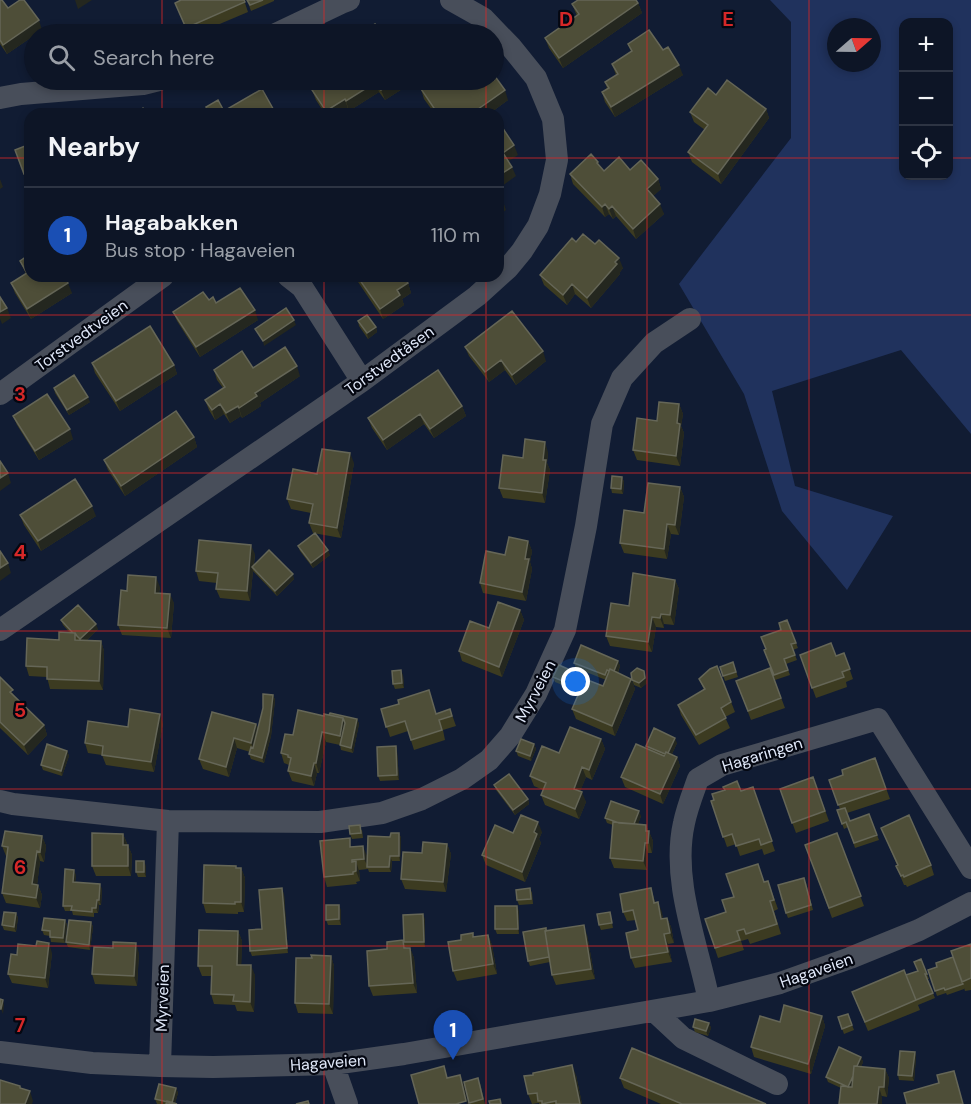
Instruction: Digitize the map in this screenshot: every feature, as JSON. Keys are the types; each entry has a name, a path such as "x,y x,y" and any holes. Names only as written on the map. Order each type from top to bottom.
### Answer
{"street":[{"path":"297,24 349,0"},
{"name":"Torstvedtåsen","path":"451,0 483,18 489,24"},
{"name":"Torstvedtåsen","path":"504,40 536,78 553,119 557,160 550,194 538,226 522,251 504,272"},
{"path":"0,97 69,90"},
{"name":"Torstvedtveien","path":"0,394 155,282"},
{"path":"296,282 302,287 331,330 362,381"},
{"name":"Torstvedtåsen","path":"0,630 362,381 492,282"},
{"name":"Myrveien","path":"0,801 168,821 320,822 382,813 422,800 462,780 489,760 510,736 536,694 565,630 586,526 602,424 622,378 654,343 690,319"},
{"name":"Hagaringen","path":"709,1002 684,897 680,858 683,824 698,779 722,765 878,719 971,868"},
{"name":"Myrveien","path":"160,1066 168,821"},
{"name":"Hagaveien","path":"0,1052 92,1063 213,1067 333,1064 404,1054 709,1002 780,983 850,958 919,930 971,903"},
{"path":"654,1011 683,1038 777,1084"},
{"path":"333,1064 347,1104"}],"shaded area":[{"path":"770,0 971,0 971,434 901,350 772,391 795,486 893,516 847,590 782,511 744,394 679,284 791,138 791,22"}],"building":[{"path":"0,0 8,8 24,0 39,20 33,24 24,24 24,30 3,45 0,40"},
{"path":"181,0 244,0 245,2 195,24 184,24 175,3"},
{"path":"247,0 263,0 250,5"},
{"path":"578,0 636,0 638,3 559,58 545,38 579,14 572,4"},
{"path":"649,30 663,50 668,47 679,65 611,107 602,92 609,88 605,82 618,74 612,64 632,51 628,44"},
{"path":"727,80 766,109 718,174 688,152 708,125 690,112 708,88 716,95"},
{"path":"263,90 273,108 229,108"},
{"path":"312,90 363,90 331,108 324,108"},
{"path":"422,90 505,90 480,108 434,108"},
{"path":"218,100 222,108 207,108 206,107"},
{"path":"504,130 514,145 504,152"},
{"path":"24,146 24,174 15,150"},
{"path":"591,154 604,171 619,157 630,170 641,160 658,179 647,189 660,204 633,229 612,206 609,209 605,204 602,207 570,174"},
{"path":"504,155 512,167 504,172"},
{"path":"583,234 595,244 599,240 619,258 615,262 617,264 587,298 572,284 563,295 540,275 572,238 576,242"},
{"path":"24,275 24,282 68,283 27,309 11,283"},
{"path":"361,282 407,282 397,290 400,295 380,309"},
{"path":"240,288 255,310 196,347 173,312 203,292 209,300 213,297 216,303"},
{"path":"0,297 7,308 0,312"},
{"path":"286,308 294,320 263,341 255,329"},
{"path":"512,311 543,351 512,375 501,360 485,372 465,347"},
{"path":"367,315 376,327 367,333 358,321"},
{"path":"150,326 174,365 116,401 92,363"},
{"path":"285,347 297,366 255,393 257,396 239,408 238,406 226,413 220,404 212,410 205,400 225,387 214,370 242,351 253,368"},
{"path":"438,370 462,406 430,429 420,414 383,440 368,418"},
{"path":"74,375 88,397 67,410 54,388"},
{"path":"47,394 70,429 35,451 13,416"},
{"path":"659,402 679,404 677,423 680,424 676,456 633,450 637,418 657,421"},
{"path":"176,411 194,437 121,486 104,460"},
{"path":"525,439 545,442 543,460 546,460 542,493 499,488 503,455 523,458"},
{"path":"322,449 350,453 337,528 309,523 313,504 287,499 293,469 317,474"},
{"path":"0,461 8,473 0,478"},
{"path":"612,476 622,477 621,489 611,488"},
{"path":"75,479 92,506 38,541 20,515"},
{"path":"648,483 680,487 675,525 667,524 664,549 620,543 624,510 644,513"},
{"path":"315,533 328,550 311,563 298,546"},
{"path":"509,537 528,541 525,559 529,559 522,592 480,583 486,551 505,555"},
{"path":"199,540 251,545 247,591 216,589 218,573 196,571"},
{"path":"269,550 293,574 275,591 252,567"},
{"path":"0,551 8,563 0,568"},
{"path":"633,573 675,580 670,615 661,614 660,618 652,617 648,642 606,636 611,603 629,606"},
{"path":"128,575 156,577 155,593 170,594 167,628 118,625 121,590 127,591"},
{"path":"498,602 520,610 499,667 459,651 470,621 489,628"},
{"path":"78,605 96,624 80,639 61,620"},
{"path":"787,620 796,643 791,644 795,655 784,659 788,670 774,675 761,637 781,630 779,623"},
{"path":"59,632 75,633 75,640 101,641 99,681 47,679 47,667 26,666 27,638 59,640"},
{"path":"831,643 836,656 844,653 850,669 842,672 844,677 812,688 800,655"},
{"path":"581,645 618,661 614,671 607,670 605,675 574,663"},
{"path":"733,662 736,672 723,676 720,667"},
{"path":"559,665 570,670 565,682 553,677"},
{"path":"717,666 731,702 721,708 726,718 696,735 678,705 705,689 699,679"},
{"path":"637,668 644,671 645,678 639,683 632,680 631,673"},
{"path":"770,668 781,698 748,711 736,681"},
{"path":"610,669 631,679 612,726 572,709 585,679 603,686"},
{"path":"401,670 402,683 393,684 392,671"},
{"path":"0,677 13,690 10,692 44,725 24,745 0,722"},
{"path":"429,690 436,714 450,709 452,716 439,720 442,730 411,740 405,721 386,727 381,709 399,704 398,700"},
{"path":"263,694 273,695 269,731 262,758 249,754 251,747 253,748 263,708"},
{"path":"130,709 160,714 151,762 102,755 103,746 85,743 88,721 128,727"},
{"path":"298,710 343,718 340,736 322,732 311,776 288,771 291,758 281,753 285,734 293,735"},
{"path":"212,712 256,724 251,743 234,738 226,767 199,759"},
{"path":"330,713 357,719 351,748 340,745 345,723 343,718 329,715"},
{"path":"570,727 601,739 589,770 582,767 574,789 582,792 575,809 541,795 546,783 530,776 542,746 559,753"},
{"path":"654,728 675,738 668,753 665,754 646,746"},
{"path":"521,739 534,744 530,756 516,751"},
{"path":"47,744 67,751 61,771 41,765"},
{"path":"636,744 664,756 666,752 677,757 660,794 621,777"},
{"path":"396,746 397,775 378,776 377,747"},
{"path":"875,758 886,789 838,805 829,780 843,775 842,770"},
{"path":"509,774 528,799 513,810 494,785"},
{"path":"813,777 825,811 792,823 780,789"},
{"path":"737,781 741,791 753,787 772,841 761,845 759,839 736,846 732,834 723,837 711,801 714,800 712,794 725,790 723,787"},
{"path":"611,801 639,811 634,824 619,823 605,818"},
{"path":"845,808 850,821 869,814 877,835 854,843 846,822 842,824 837,810"},
{"path":"521,815 538,822 534,832 537,834 522,872 482,855 495,825 513,833"},
{"path":"909,815 931,865 904,877 901,876 896,866 898,865 881,828"},
{"path":"613,822 646,825 646,831 649,831 648,843 645,843 643,861 610,858"},
{"path":"360,825 361,833 350,834 349,826"},
{"path":"5,831 42,836 40,852 37,851 32,884 38,885 36,898 2,893 8,847 2,846"},
{"path":"92,833 123,834 123,845 128,845 128,866 92,866"},
{"path":"391,833 399,833 399,856 390,856 389,867 367,867 368,836 390,837"},
{"path":"837,833 861,896 829,908 805,845"},
{"path":"350,838 350,847 363,846 364,859 352,860 352,862 356,861 356,871 353,874 324,877 320,841"},
{"path":"423,842 447,844 443,882 401,879 403,852 422,853"},
{"path":"136,861 144,861 144,872 136,872"},
{"path":"758,864 764,882 768,881 774,900 770,901 777,924 746,934 744,929 737,931 740,940 715,948 705,919 726,912 722,900 734,897 726,874"},
{"path":"204,865 241,868 241,902 235,902 235,904 203,903"},
{"path":"65,869 74,870 73,882 100,884 99,900 97,900 96,908 92,908 92,912 71,910 72,906 63,906"},
{"path":"804,878 811,905 786,913 778,885"},
{"path":"282,888 287,948 250,951 249,930 262,929 259,890"},
{"path":"530,888 531,899 517,900 516,890"},
{"path":"651,888 654,903 658,902 661,919 667,918 670,933 664,934 668,952 631,958 626,933 638,930 633,910 623,912 620,894"},
{"path":"326,905 339,905 339,919 326,920"},
{"path":"495,906 517,906 518,929 495,929"},
{"path":"4,912 16,913 14,927 2,925"},
{"path":"610,912 612,923 599,925 597,914"},
{"path":"423,914 424,942 404,942 403,915"},
{"path":"44,918 65,920 63,938 50,937 50,931 42,930"},
{"path":"69,920 91,922 89,945 66,942"},
{"path":"584,925 591,969 552,975 545,931"},
{"path":"546,928 549,957 528,961 523,932"},
{"path":"199,930 238,931 237,965 251,965 250,1002 233,1001 234,995 211,994 212,966 198,966"},
{"path":"473,933 473,937 488,935 493,964 453,971 448,942 461,940 461,935"},
{"path":"403,940 404,948 410,948 413,983 369,986 367,951 387,949 387,942"},
{"path":"37,941 49,943 45,978 8,974 11,954 17,955 18,944 36,946"},
{"path":"113,942 136,943 134,976 92,974 94,947 113,948"},
{"path":"971,944 971,978 962,982 951,951"},
{"path":"311,955 331,956 329,1004 295,1003 296,958 312,958"},
{"path":"953,957 963,984 935,991 928,970 937,967 936,963"},
{"path":"921,959 933,993 916,1000 906,975 918,971 914,962"},
{"path":"904,970 916,1000 865,1022 852,992"},
{"path":"784,1005 822,1016 808,1064 751,1047 760,1016 780,1022"},
{"path":"848,1014 852,1025 842,1029 838,1017"},
{"path":"695,1019 709,1023 706,1031 693,1027"},
{"path":"839,1047 861,1057 857,1066 854,1066 848,1087 826,1077"},
{"path":"632,1048 766,1104 682,1104 620,1078"},
{"path":"900,1051 915,1052 912,1076 898,1075"},
{"path":"572,1065 580,1104 556,1104 556,1101 542,1104 542,1101 538,1101 537,1093 528,1094 524,1076"},
{"path":"444,1066 447,1078 460,1075 466,1101 456,1104 419,1104 411,1075"},
{"path":"854,1066 885,1069 884,1087 879,1087 877,1104 839,1104 841,1086 852,1087"},
{"path":"954,1071 963,1104 907,1104 904,1093 939,1083 937,1075"},
{"path":"478,1078 483,1099 469,1103 464,1082"},
{"path":"0,1080 30,1091 25,1104 0,1104"},
{"path":"159,1084 176,1088 172,1103 155,1099"},
{"path":"500,1099 501,1104 490,1104 489,1101"}],"place":[{"name":"Hagabakken","path":"453,1060"}]}
